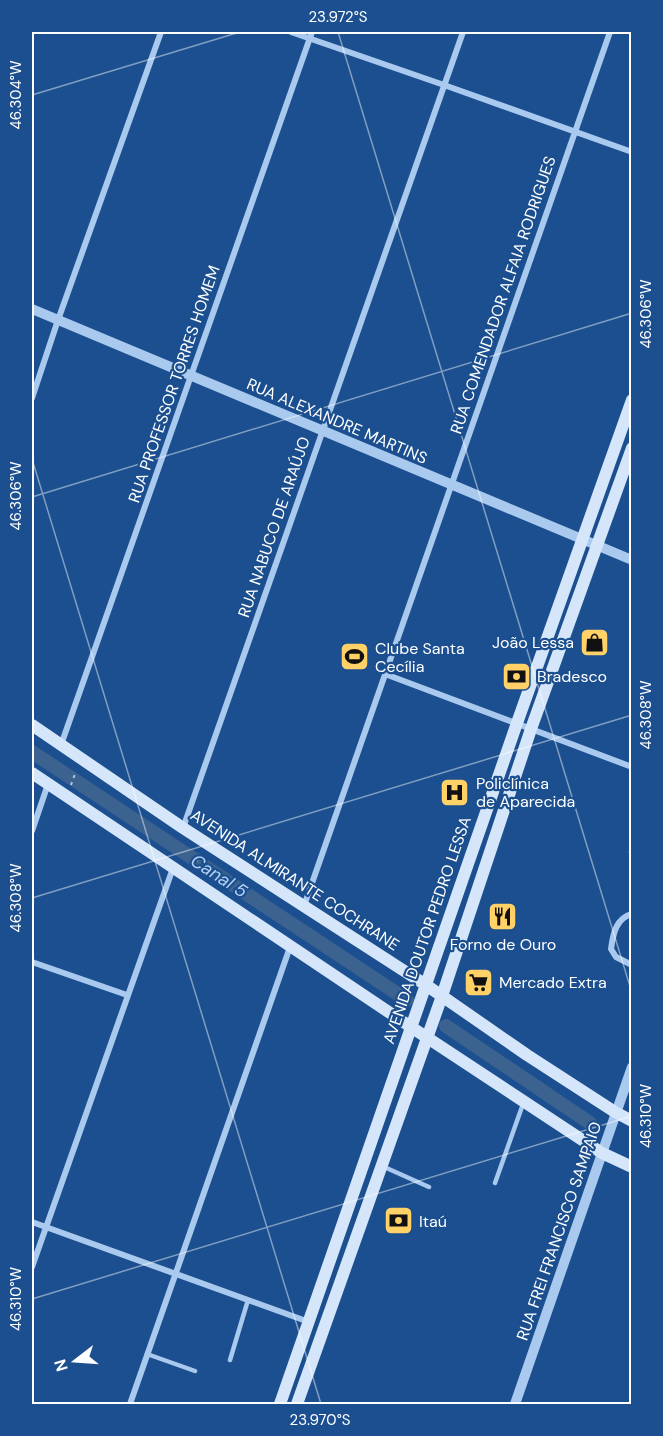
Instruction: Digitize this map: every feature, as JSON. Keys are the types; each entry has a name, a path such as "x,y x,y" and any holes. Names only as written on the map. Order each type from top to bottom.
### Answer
{"main road":[{"name":"AVENIDA DOUTOR PEDRO LESSA","path":"280,1404 632,400"},
{"name":"AVENIDA DOUTOR PEDRO LESSA","path":"297,1404 442,996 531,729 632,448"},
{"name":"AVENIDA ALMIRANTE COCHRANE","path":"32,726 183,828 426,985 614,1117 632,1120"},
{"path":"32,773 524,1102 632,1167"}],"street":[{"path":"32,398 161,32"},
{"path":"291,32 311,35 632,152"},
{"name":"RUA NABUCO DE ARAÚJO","path":"183,828 463,32"},
{"name":"RUA COMENDADOR ALFAIA RODRIGUES","path":"304,907 610,32"},
{"name":"RUA PROFESSOR TORRES HOMEM","path":"61,745 311,35"},
{"name":"RUA ALEXANDRE MARTINS","path":"32,309 632,560"},
{"path":"385,674 632,767"},
{"path":"32,831 48,784"},
{"path":"32,1267 173,868"},
{"path":"632,914 623,916 617,925 611,949 616,957 632,965"},
{"path":"129,1404 290,946"},
{"path":"32,962 127,995"},
{"name":"RUA FREI FRANCISCO SAMPAIO","path":"515,1404 632,1067"},
{"path":"32,1222 309,1322"}],"lane":[{"path":"495,1183 524,1102"},
{"path":"382,1166 429,1187"},
{"path":"230,1359 248,1300"},
{"path":"147,1354 195,1371"}],"path":[{"path":"70,789 76,771"},
{"path":"193,871 204,846"}],"waterway":[{"name":"Canal 5","path":"32,752 407,1000"},
{"name":"Canal 5","path":"446,1026 590,1123"}],"place":[{"name":"João Lessa","path":"595,642"},
{"name":"Clube Santa Cecília","path":"354,657"},
{"name":"Bradesco","path":"516,676"},
{"name":"Policlínica de Aparecida","path":"455,792"},
{"name":"Forno de Ouro","path":"503,916"},
{"name":"Mercado Extra","path":"478,982"},
{"name":"Itaú","path":"398,1221"}]}
